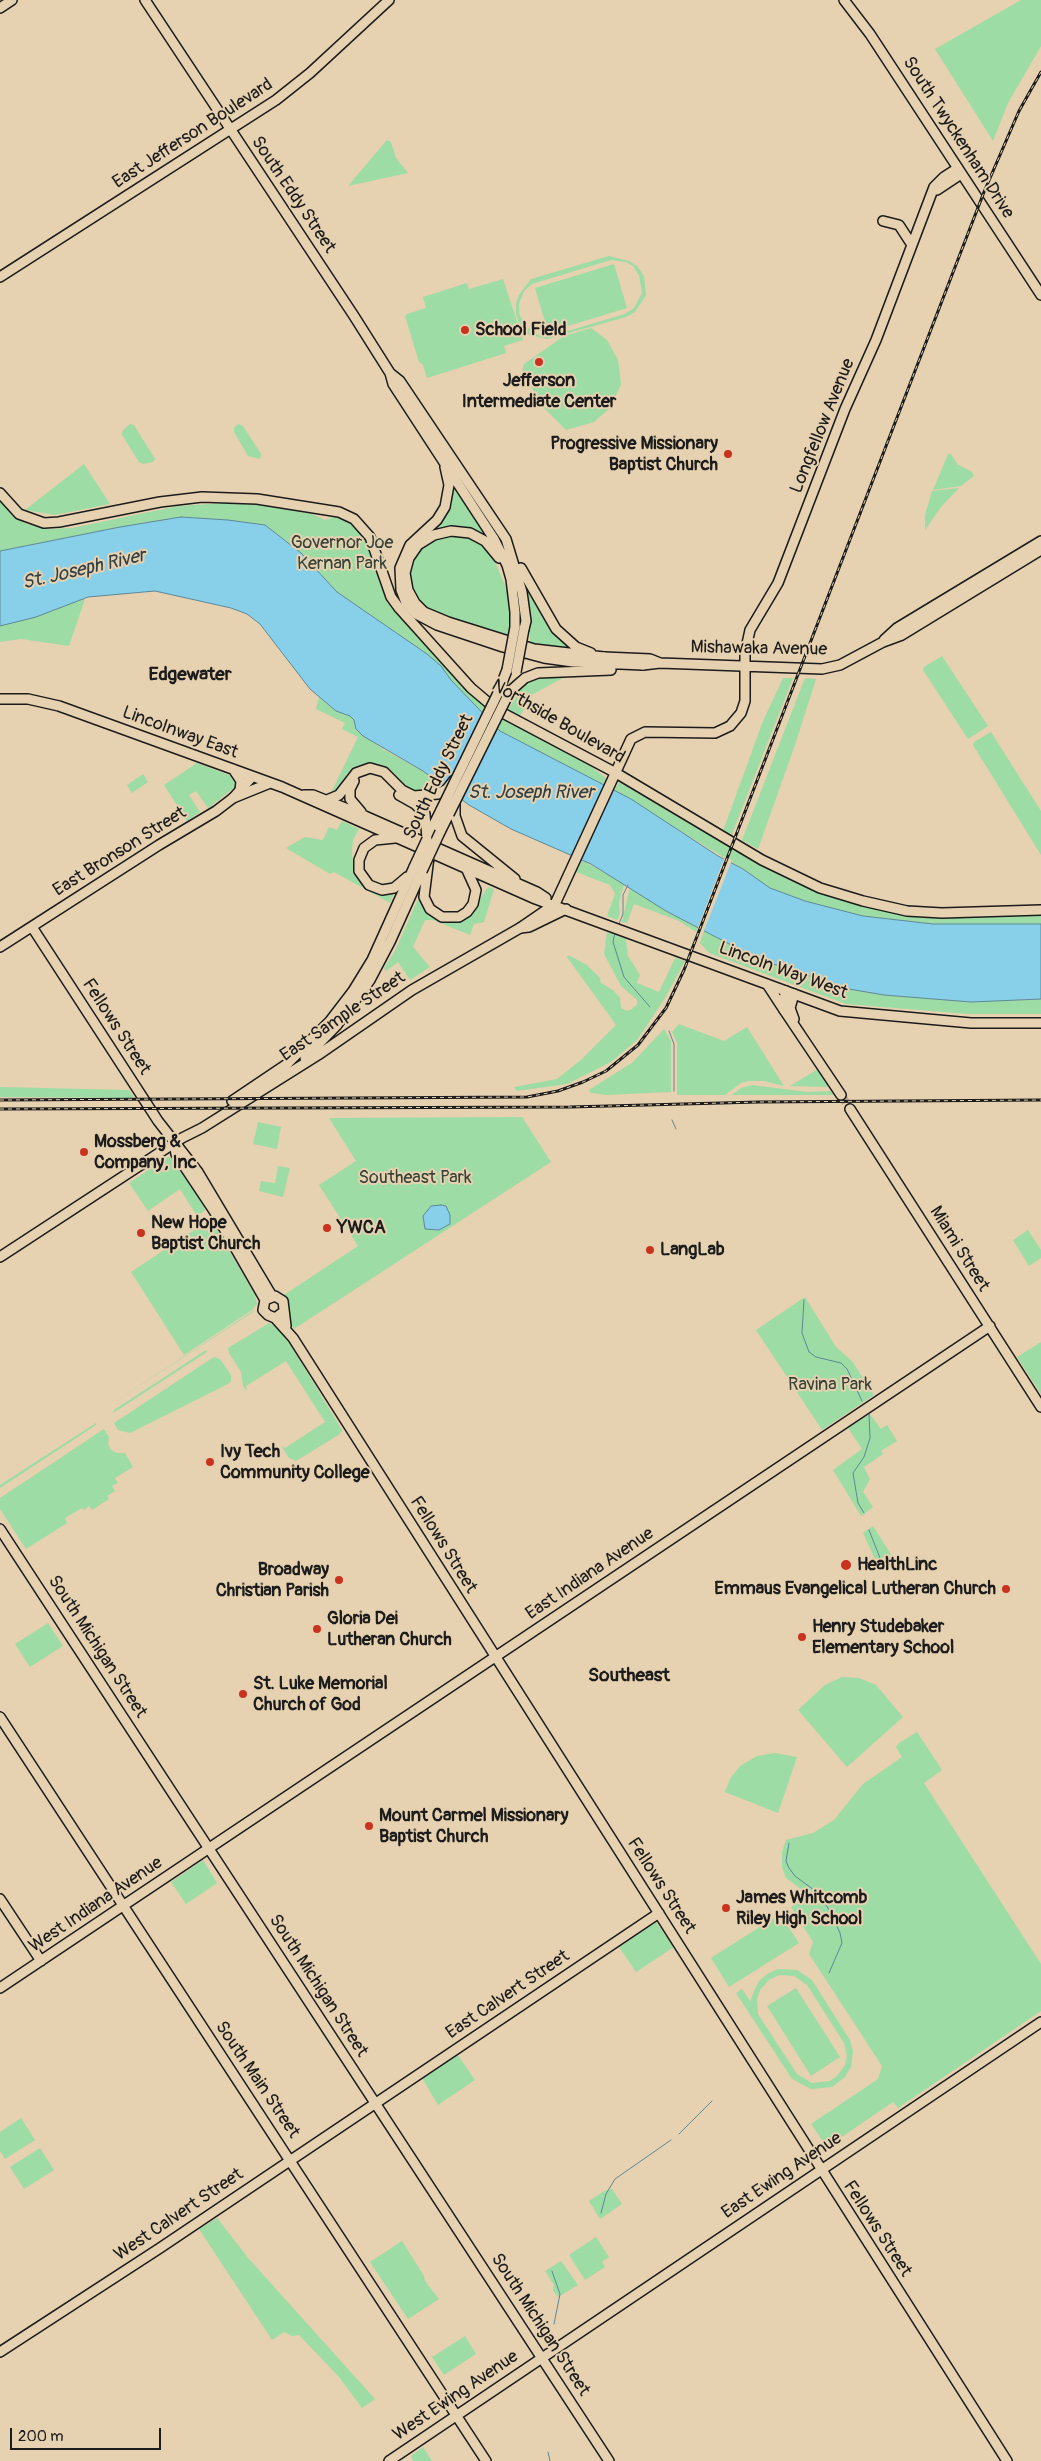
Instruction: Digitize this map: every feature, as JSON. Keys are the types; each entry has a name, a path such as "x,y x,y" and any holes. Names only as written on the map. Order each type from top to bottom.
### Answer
{"main road":[{"path":"0,8 12,0"},
{"name":"South Eddy Street","path":"145,0 390,373 394,384 494,539 507,565 514,604 512,671 498,693 456,778 448,813"},
{"name":"East Jefferson Boulevard","path":"0,277 270,104 305,77 389,0"},
{"name":"South Twyckenham Drive","path":"844,0 870,34 1041,295"},
{"name":"Longfellow Avenue","path":"614,777 630,741 636,735 645,732 715,733 730,726 738,719 744,707 745,666 750,630 778,583 845,409 876,340 932,195 939,182 960,171"},
{"path":"883,221 898,226 912,245"},
{"name":"South Eddy Street","path":"281,1077 323,1041 351,1009 380,964 419,871 427,839 433,829 448,813 508,695 512,671 524,630 522,592 512,551 484,503 400,380 390,373"},
{"path":"442,457 449,485 445,508 437,520 410,545 400,568 401,590 406,603 416,614 437,625 537,656 574,662 643,665"},
{"name":"Northside Boulevard","path":"0,493 19,514 37,522 59,522 160,502 202,497 257,499 339,512 354,519 370,537 392,598 399,608 479,696 497,710 614,777 770,864 801,880 844,896 887,907 926,912 1041,910"},
{"path":"511,579 491,547 477,536 461,531 442,532 425,540 413,551 405,574 408,590 415,603 424,612 434,617 534,649 604,657"},
{"name":"Mishawaka Avenue","path":"643,665 660,663 822,669 835,667 855,659 882,642 897,628 1041,541"},
{"name":"Mishawaka Avenue","path":"882,642 902,635 1041,550"},
{"path":"512,551 532,592 556,630 576,647 604,657"},
{"name":"Mishawaka Avenue","path":"604,657 650,659 660,663"},
{"path":"508,695 526,678 538,673 617,670 643,665"},
{"name":"Lincolnway East","path":"0,699 28,699 48,703 301,794"},
{"path":"327,800 339,795 356,772 370,768 384,772 402,790 419,797 438,794 447,789 456,778"},
{"path":"233,769 241,780 240,791"},
{"path":"365,816 352,802 350,789 355,780 370,774 379,776 399,795 415,804 425,814 433,829"},
{"name":"East Bronson Street","path":"0,947 233,798 252,777"},
{"path":"555,904 614,777"},
{"path":"233,798 270,783"},
{"name":"Lincoln Way West","path":"301,794 313,795 365,816 520,885 555,904"},
{"name":"Lincoln Way West","path":"301,794 315,803 533,898 566,908 840,1011 971,1023 1041,1022"},
{"path":"448,813 462,836 520,885"},
{"name":"South Eddy Street","path":"178,1141 199,1123 287,1064 330,1022 353,991 372,960 429,855 433,829"},
{"path":"399,838 375,840 364,848 358,860 362,877 369,885 387,890 401,884 419,871 428,906 437,915 454,918 467,912 475,899 474,883 466,868"},
{"name":"East Sample Street","path":"0,1257 178,1141 202,1128 347,1035 435,976 520,928 555,904"},
{"path":"520,928 529,927 566,908"},
{"name":"Fellows Street","path":"32,927 178,1141 176,1154 269,1298"},
{"path":"767,984 841,1095"},
{"path":"784,1010 790,992"},
{"path":"790,992 790,1008 801,1033"},
{"name":"Miami Street","path":"850,1109 1041,1407"},
{"path":"269,1298 283,1301 283,1312 275,1318 265,1313 263,1307 269,1298"},
{"name":"Fellows Street","path":"283,1312 288,1329 1007,2461"},
{"name":"Fellows Street","path":"275,1318 288,1329"},
{"name":"East Indiana Avenue","path":"209,1849 990,1326"},
{"name":"South Michigan Street","path":"0,1529 542,2357 608,2461"},
{"name":"South Main Street","path":"0,1717 486,2461"},
{"name":"West Indiana Avenue","path":"0,1988 209,1849"},
{"path":"0,1898 41,1961"},
{"name":"East Calvert Street","path":"376,2103 659,1913"},
{"name":"East Ewing Avenue","path":"542,2357 1041,2022"},
{"name":"West Calvert Street","path":"0,2352 376,2103"},
{"name":"West Ewing Avenue","path":"389,2461 542,2357"}],"green space":[{"path":"1021,0 1041,0 1041,46 1008,103 993,141 935,49"},
{"path":"387,140 391,142 396,158 408,173 348,186"},
{"path":"609,256 629,261 637,266 644,276 646,295 635,312 626,317 547,339 529,335 519,324 516,314 516,303 519,295 531,279","holes":["611,260 626,262 633,266 639,275 642,293 634,308 625,314 547,337 540,336 526,326 519,314 519,304 524,291 532,284"]},
{"path":"614,264 627,308 548,332 535,288"},
{"name":"School Field","path":"503,279 523,340 504,346 506,353 427,378 423,365 419,362 405,316 426,308 423,297 467,283 469,289"},
{"path":"591,328 607,340 618,360 621,384 611,407 594,422 566,430 544,408 522,372 524,364 564,336"},
{"path":"130,424 134,425 155,459 153,462 143,464 139,462 122,435 123,430"},
{"path":"238,424 243,426 261,454 260,459 248,456 234,432 234,428"},
{"path":"948,454 951,454 957,464 972,472 974,476 961,486 933,490"},
{"path":"84,464 110,504 55,515 25,510"},
{"path":"451,483 490,539 467,529 453,526 427,533 431,529"},
{"path":"959,488 941,507 925,530 925,515 932,491"},
{"name":"Governor Joe Kernan Park","path":"0,499 15,517 27,524 48,529 72,528 178,506 226,503 247,503 312,514 325,520 337,516 347,519 367,538 382,582 465,687 496,713 583,760 606,778 604,787 500,731 451,680 441,666 427,654 337,592 301,553 265,525 181,517 0,551"},
{"path":"447,534 474,539 492,555 508,592 511,605 509,639 426,609 414,597 408,576 413,557 425,543"},
{"path":"527,586 551,628 563,642 575,650 530,645 530,621 525,588"},
{"path":"86,596 69,646 21,639 0,642 0,623"},
{"path":"942,656 988,726 968,739 923,670 924,667"},
{"path":"573,673 574,676 563,678 533,694 520,716 508,710 521,686 533,677"},
{"path":"783,678 793,678 732,834 723,831 763,721"},
{"path":"805,678 816,679 758,849 742,840"},
{"path":"319,697 336,711 350,716 354,720 356,729 384,750 423,771 439,785 432,791 415,791 406,786 391,770 382,765 365,763 347,774 336,791 330,795 358,737 342,729 345,723 316,709"},
{"path":"991,732 1041,811 1041,855 973,745 974,742"},
{"path":"197,763 232,776 237,782 235,787 208,808 196,791 189,795 200,812 187,821 164,785"},
{"path":"143,774 148,782 132,793 127,785"},
{"path":"619,782 760,865 817,892 861,905 906,915 925,917 1030,914 1041,915 1041,924 933,924 863,916 805,901 770,888 743,869 614,791"},
{"path":"342,821 359,829 353,840 352,851 353,865 359,881 375,893 394,892 390,903 334,872 330,874 286,848 305,837 323,840 329,827 337,830"},
{"path":"582,860 624,884 619,902 620,914 617,920 607,916 615,894 610,885 576,872"},
{"path":"488,887 494,889 484,922 474,924 470,935 433,920 425,920 413,947 430,967 410,980 398,962 386,971 384,968 395,951 418,899 431,915 439,919 473,909"},
{"path":"630,887 666,911 698,927 696,932 679,921 634,904 627,923 622,922"},
{"path":"704,931 758,959 849,989 884,995 971,1002 1041,999 1041,1014 967,1014 846,1004 709,953 700,943"},
{"path":"607,932 626,939 628,956 640,975 637,983 659,992 675,958 685,961 665,998 637,1040 611,1062 567,1084 517,1091 514,1087 557,1079 582,1059 616,1025 567,957 568,955 587,965 600,978 601,983 613,990 620,998 621,1008 627,1011 637,1005 637,1000 621,986 604,954"},
{"path":"679,1024 724,1041 747,1027 784,1086 764,1081 749,1081 741,1083 725,1095 677,1095 677,1043 672,1032"},
{"path":"664,1029 671,1041 671,1092 607,1095 591,1093 589,1090 633,1062"},
{"path":"818,1069 829,1087 790,1086"},
{"path":"752,1085 807,1092 831,1091 833,1095 732,1095 741,1088"},
{"path":"0,1087 129,1090 133,1098 0,1097"},
{"name":"Southeast Park","path":"522,1117 551,1162 294,1329 289,1322 289,1302 284,1295 358,1246 319,1185 356,1161 329,1118"},
{"path":"258,1122 281,1127 277,1149 253,1144"},
{"path":"168,1157 172,1158 205,1208 197,1216 180,1189 148,1211 129,1183"},
{"path":"278,1166 290,1168 283,1197 259,1191 261,1181 275,1183"},
{"path":"211,1219 255,1295 257,1304 252,1310 184,1355 131,1272"},
{"path":"1028,1230 1041,1250 1041,1258 1029,1266 1013,1240"},
{"name":"Ravina Park","path":"805,1297 836,1347 852,1361 874,1395 822,1430 756,1330"},
{"path":"255,1309 253,1312 104,1409 253,1311"},
{"path":"269,1323 281,1329 342,1430 340,1434 296,1461 289,1458 281,1445 285,1448 325,1422 286,1361 246,1386 247,1391 243,1386 241,1372 229,1353 228,1348"},
{"path":"1041,1342 1041,1394 1017,1357"},
{"path":"206,1350 207,1352 113,1413 114,1410"},
{"path":"214,1357 220,1359 231,1375 231,1381 228,1384 130,1433 118,1430 114,1423"},
{"path":"870,1414 881,1429 887,1425 897,1441 881,1451 883,1454 864,1467 870,1479 863,1492 873,1507 861,1516 833,1470 862,1449 848,1428"},
{"path":"96,1423 96,1425 0,1488 0,1485"},
{"path":"104,1429 109,1437 108,1443 111,1450 117,1453 125,1453 133,1467 115,1478 118,1483 112,1486 115,1491 107,1496 109,1499 92,1510 89,1506 84,1510 82,1508 65,1518 67,1523 26,1549 0,1509 0,1498"},
{"path":"873,1526 892,1556 880,1563 874,1557 863,1533"},
{"path":"48,1623 63,1646 30,1667 15,1644"},
{"path":"842,1677 859,1678 876,1685 903,1717 847,1767 798,1710 825,1685"},
{"path":"917,1732 942,1770 924,1783 1041,1964 1041,2011 898,2108 893,2102 827,2147 811,2124 878,2079 882,2066 809,1954 813,1942 791,1907 809,1895 786,1878 782,1867 782,1852 786,1840 813,1833 834,1820 863,1784 902,1757 896,1747 899,1743"},
{"path":"775,1753 797,1757 778,1813 725,1792 730,1779 740,1766 757,1756"},
{"path":"203,1860 217,1883 186,1904 171,1882"},
{"path":"780,1914 799,1943 729,1987 711,1958"},
{"path":"656,1922 674,1947 636,1972 619,1947"},
{"path":"778,1969 797,1970 812,1980 850,2040 853,2051 851,2067 845,2077 832,2087 811,2089 792,2079 736,1993 742,1989 750,2001 758,1982 767,1974","holes":["780,1975 794,1976 807,1985 844,2043 847,2056 845,2065 837,2076 830,2081 812,2083 797,2074 758,2014 757,1999 760,1990 770,1979"]},
{"path":"796,1988 840,2057 811,2076 767,2006"},
{"path":"457,2054 475,2080 438,2105 422,2078"},
{"path":"21,2118 35,2140 5,2159 0,2151 0,2132"},
{"path":"40,2148 54,2170 24,2189 10,2167"},
{"path":"612,2189 622,2204 600,2219 589,2201 606,2190"},
{"path":"217,2218 249,2259 375,2399 362,2408 339,2377 299,2335 292,2336 284,2332 272,2340 199,2229"},
{"path":"596,2237 609,2257 602,2262 605,2267 585,2280 569,2255"},
{"path":"402,2241 424,2276 425,2281 439,2299 408,2319 370,2262"},
{"path":"561,2261 578,2285 558,2297 553,2290 554,2285 545,2271"},
{"path":"465,2336 476,2354 444,2375 432,2357"},
{"path":"423,2447 432,2461 413,2461 411,2456"}],"water":[{"name":"St. Joseph River","path":"181,517 265,525 301,553 337,592 427,654 441,666 451,680 500,731 631,799 770,888 805,901 863,916 933,924 1041,924 1041,999 971,1002 884,995 849,989 758,959 666,911 591,864 511,829 469,805 423,771 363,736 356,729 354,720 350,716 336,711 310,689 260,624 247,614 231,608 155,591 88,597 36,617 0,626 0,551"},
{"path":"431,1206 446,1206 450,1215 450,1224 439,1230 425,1229 423,1216"}],"pier":[{"path":"725,856 732,860 703,933 697,930"}],"waterway":[{"path":"618,926 623,914 623,895 628,885"},
{"path":"615,932 613,942 624,977 650,1007"},
{"path":"669,1031 674,1044 674,1091"},
{"path":"672,1120 676,1129"},
{"path":"804,1300 802,1333 809,1352 816,1357 841,1363 847,1369 862,1401"},
{"path":"864,1513 858,1503 853,1473 864,1457 870,1438 869,1414"},
{"path":"869,1530 882,1563"},
{"path":"789,1843 786,1861 789,1868 795,1876 818,1893 830,1911 840,1933 842,1943 829,1973"},
{"path":"679,2134 712,2101"},
{"path":"601,2213 606,2194 615,2179 671,2140"},
{"path":"552,2271 560,2294 554,2324"},
{"path":"548,2452 550,2461"}],"tunnel":[{"path":"841,1095 850,1109"}],"railway":[{"path":"0,1100 527,1097 558,1091 583,1082 606,1071 638,1045 666,1008 684,970 984,192 1019,111 1041,72"},
{"path":"0,1109 570,1107 759,1102 1041,1100"}],"place":[{"name":"School Field","path":"465,330"},
{"name":"Jefferson Intermediate Center","path":"539,362"},
{"name":"Progressive Missionary Baptist Church","path":"728,454"},
{"name":"Mossberg & Company, Inc","path":"84,1152"},
{"name":"YWCA","path":"327,1228"},
{"name":"New Hope Baptist Church","path":"141,1233"},
{"name":"LangLab","path":"650,1250"},
{"name":"Ivy Tech Community College","path":"210,1462"},
{"name":"HealthLinc","path":"846,1565"},
{"name":"Broadway Christian Parish","path":"339,1580"},
{"name":"Emmaus Evangelical Lutheran Church","path":"1006,1589"},
{"name":"Gloria Dei Lutheran Church","path":"317,1629"},
{"name":"Henry Studebaker Elementary School","path":"802,1637"},
{"name":"St. Luke Memorial Church of God","path":"243,1694"},
{"name":"Mount Carmel Missionary Baptist Church","path":"369,1826"},
{"name":"James Whitcomb Riley High School","path":"726,1908"}],"district":[{"name":"Edgewater","path":"190,675"},
{"name":"Southeast","path":"629,1676"}]}
